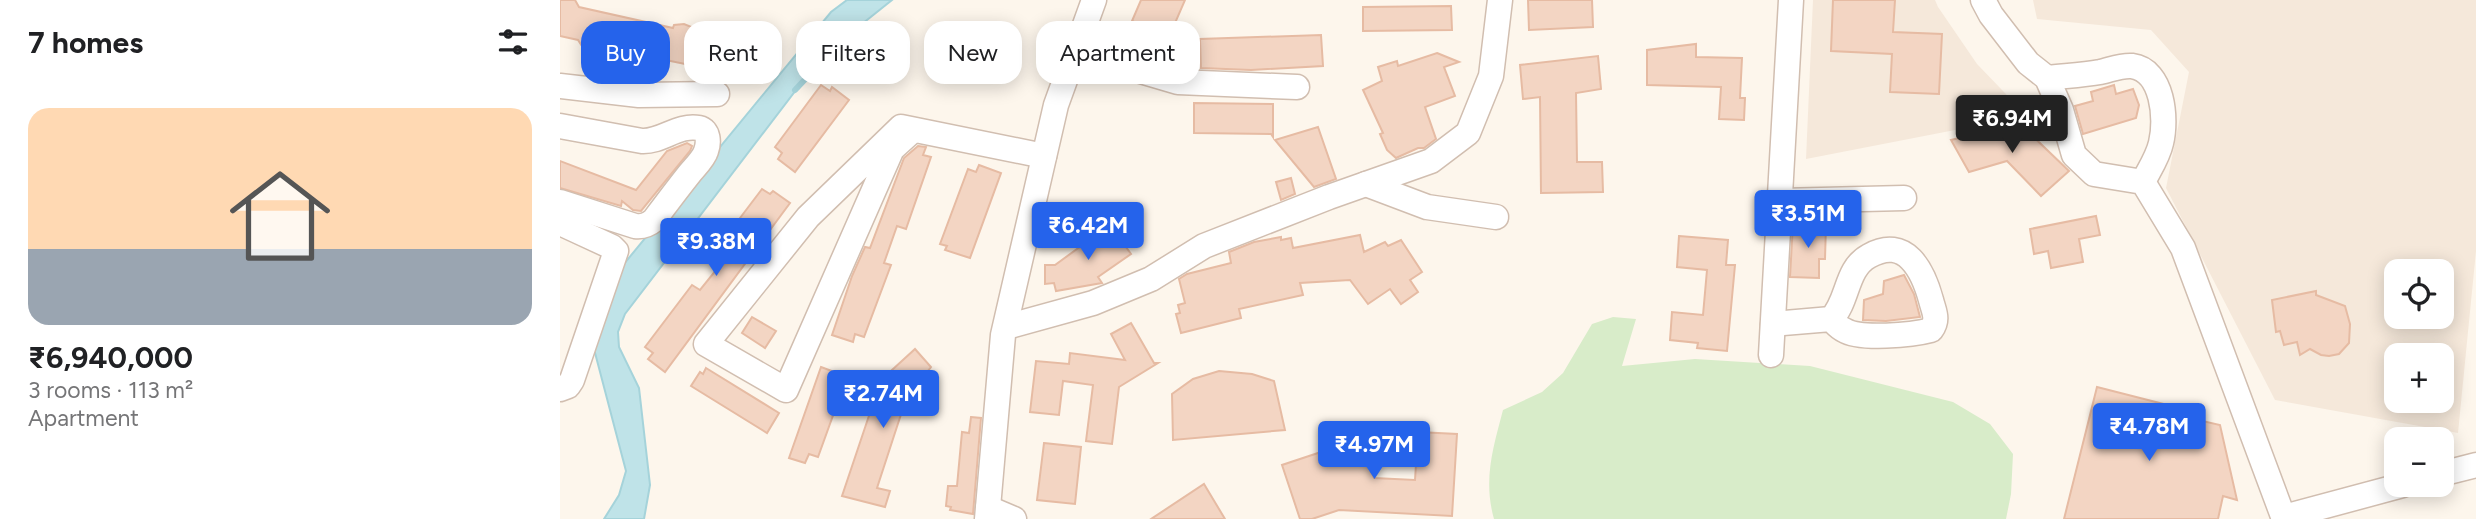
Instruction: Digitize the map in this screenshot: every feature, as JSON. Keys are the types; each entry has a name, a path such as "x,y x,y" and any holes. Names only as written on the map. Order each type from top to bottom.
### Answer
{"street":[{"path":"1087,21 1094,0"},
{"path":"1006,327 1094,303 1151,279 1204,246 1432,161 1468,133 1491,76 1500,0"},
{"path":"1771,355 1791,0"},
{"path":"1983,0 2028,63 2047,78 2061,110 2074,155 2094,174 2143,183 2183,248 2284,518 2384,490"},
{"path":"2047,78 2098,72 2128,65 2146,72 2153,80 2161,100 2164,123 2161,146 2143,183"},
{"path":"1200,83 1297,87"},
{"path":"1014,519 988,514 1003,335 1056,104 1064,84"},
{"path":"560,86 639,95 718,94"},
{"path":"560,127 650,142 674,131 693,128 701,128 706,131 708,137 706,152 649,224 635,226 560,202"},
{"path":"913,130 892,149 786,390 706,344 808,217 901,127 1044,156"},
{"path":"1366,184 1427,207 1496,217"},
{"path":"1780,201 1904,198"},
{"path":"560,223 612,247 615,251 572,380 568,386 560,388"},
{"path":"1773,324 1831,319"},
{"path":"2454,471 2476,465"}],"shaded area":[{"path":"1813,0 1935,0 1977,64 2027,116 1806,159"},
{"path":"2033,0 2476,0 2476,251 2458,433 2454,432 2454,427 2425,427 2275,400 2166,188 2189,72 2151,30 2037,19"}],"green space":[{"path":"1613,317 1636,319 1622,366 1695,359 1810,366 1953,402 1990,424 2013,454 2011,494 2006,519 1494,519 1489,477 1503,410 1542,392 1563,373 1592,324"}],"water":[{"path":"847,0 892,0 866,21 824,21"},
{"path":"796,55 796,84 801,84 625,314 618,332 619,347 639,388 650,485 644,519 604,519 619,495 626,471 594,349 605,287 772,84 782,84 782,72"}],"building":[{"path":"560,0 575,0 579,7 642,21 581,21 581,44 578,40 560,36"},
{"path":"1141,0 1185,0 1176,21 1132,21"},
{"path":"1528,0 1592,0 1593,27 1529,30"},
{"path":"1833,0 1895,0 1893,32 1942,34 1939,94 1890,92 1892,54 1831,51"},
{"path":"1451,6 1452,30 1363,31 1363,7"},
{"path":"684,24 684,64 670,61 670,27 674,25"},
{"path":"1321,35 1323,66 1251,70 1201,68 1200,39"},
{"path":"1696,44 1696,57 1742,58 1740,98 1745,98 1744,120 1719,119 1721,87 1647,85 1647,50"},
{"path":"1437,53 1459,62 1444,67 1455,96 1425,107 1436,139 1424,148 1396,158 1387,150 1380,134 1383,133 1363,90 1382,81 1378,67 1397,61 1398,66"},
{"path":"1598,56 1601,89 1576,93 1577,162 1602,162 1603,192 1541,193 1540,97 1523,99 1520,65"},
{"path":"821,85 830,91 832,87 849,100 795,172 778,159 782,153 775,147"},
{"path":"2114,85 2116,94 2133,89 2139,105 2136,118 2083,134 2075,106 2093,101 2091,92"},
{"path":"1194,103 1273,104 1273,137 1271,134 1194,133"},
{"path":"2020,124 2069,171 2041,196 2007,161 1969,172 1951,140"},
{"path":"1318,127 1336,179 1314,187 1275,140"},
{"path":"687,143 692,146 690,151 641,211 633,210 622,201 621,206 560,188 560,161 636,190 667,151"},
{"path":"918,146 926,147 923,155 931,157 906,229 897,226 884,263 891,265 864,337 855,334 853,342 832,335 852,276 865,247 870,248 904,158"},
{"path":"979,165 1001,173 970,258 945,250 947,246 940,244 968,169 976,172"},
{"path":"1291,178 1295,194 1281,200 1276,182"},
{"path":"762,189 770,194 773,191 790,203 665,372 648,359 653,353 645,347 692,285 700,290 721,264 719,263 723,257 715,251"},
{"path":"2096,216 2100,235 2079,239 2083,262 2051,268 2048,251 2034,254 2030,229"},
{"path":"1793,223 1826,224 1825,259 1819,259 1819,278 1790,277"},
{"path":"1110,225 1131,254 1098,277 1102,283 1056,291 1054,283 1045,284 1045,265 1055,265"},
{"path":"1360,235 1364,252 1385,242 1388,246 1401,240 1422,272 1410,280 1418,292 1401,304 1390,289 1368,304 1350,280 1300,283 1303,295 1239,309 1241,318 1181,333 1176,314 1180,313 1178,305 1185,303 1179,279 1187,274 1231,263 1229,252 1254,242 1291,238 1293,248"},
{"path":"1679,236 1728,240 1726,265 1735,265 1727,351 1697,348 1698,343 1670,340 1672,312 1703,315 1707,270 1677,267"},
{"path":"1904,275 1914,294 1920,317 1886,321 1863,320 1864,300 1883,294 1884,281"},
{"path":"2316,291 2316,295 2345,306 2350,324 2349,343 2339,354 2321,355 2310,349 2300,355 2297,342 2284,345 2280,331 2276,332 2272,300"},
{"path":"752,317 776,331 765,348 742,333"},
{"path":"1131,323 1154,363 1158,363 1119,387 1112,444 1086,441 1093,385 1063,381 1059,415 1030,412 1036,361 1069,364 1070,353 1125,360 1111,334"},
{"path":"915,349 931,367 906,399 877,488 890,491 885,507 842,496 881,380"},
{"path":"821,367 840,374 837,382 844,385 818,457 809,454 805,463 789,458"},
{"path":"706,368 779,413 767,433 691,386"},
{"path":"1219,371 1252,374 1274,381 1285,430 1173,440 1172,394 1193,379"},
{"path":"2097,387 2199,413 2198,420 2220,425 2237,500 2223,496 2218,519 2064,519"},
{"path":"971,417 981,418 973,514 950,510 951,507 946,506 948,486 957,486 962,432 969,433"},
{"path":"1418,432 1457,434 1452,516 1339,510 1312,519 1300,519 1282,465 1360,439 1374,478 1415,480"},
{"path":"1044,443 1081,447 1075,504 1037,500"},
{"path":"1204,484 1225,519 1151,519"}],"waterway":[{"path":"795,90 801,84"}]}
